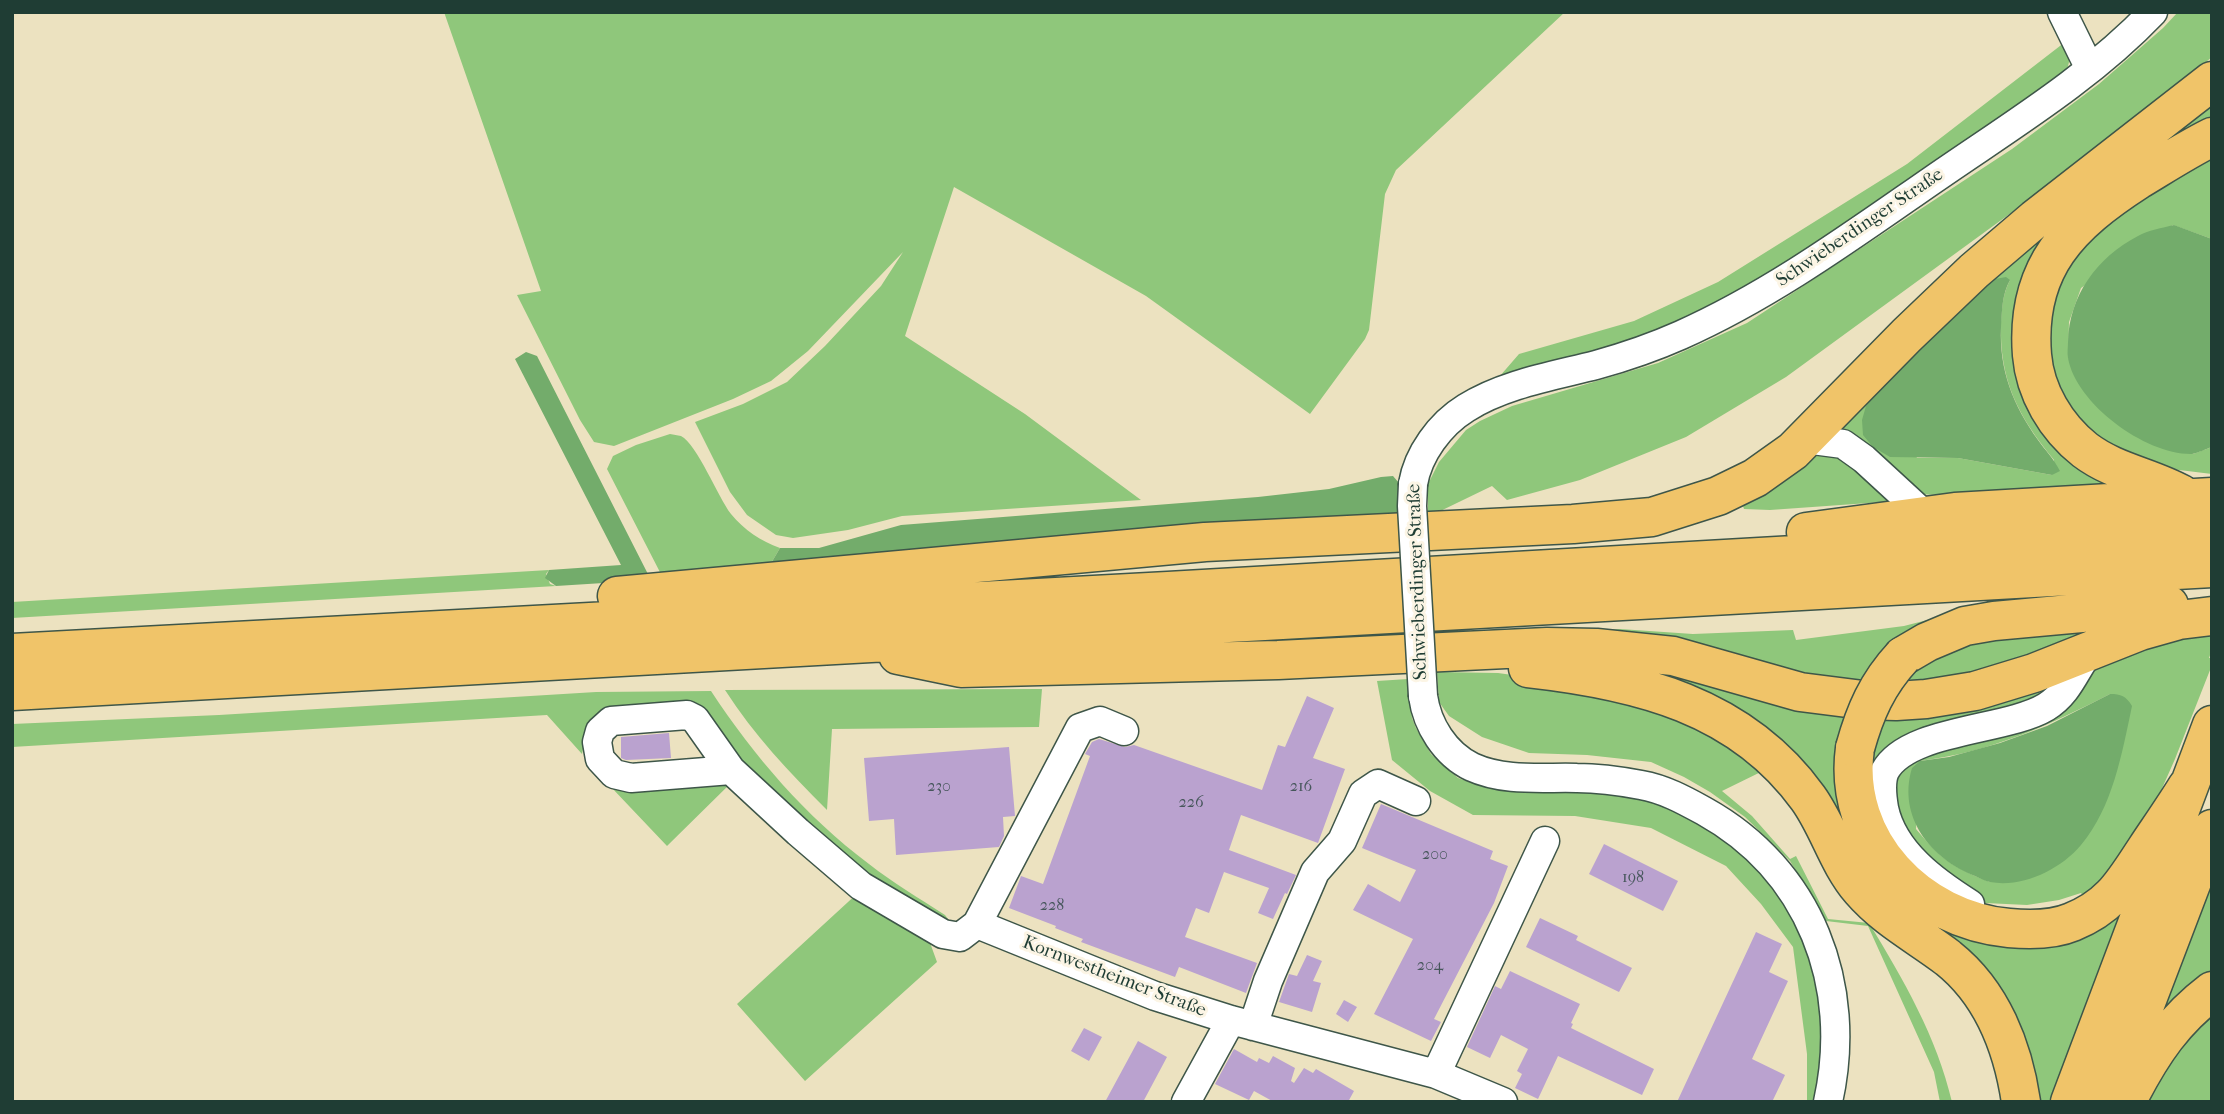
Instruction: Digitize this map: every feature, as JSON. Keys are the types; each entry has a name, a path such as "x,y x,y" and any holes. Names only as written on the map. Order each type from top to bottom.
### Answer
{"highway":[{"path":"695,603 1205,542 1573,524 1652,517 1718,496 1755,478 1793,451 1974,271 2035,219 2212,81"},
{"path":"2201,497 2159,481 2124,473 2085,450 2062,429 2043,399 2033,368 2030,333 2035,297 2048,263 2074,229 2102,204 2185,150 2212,137"},
{"path":"1662,562 1805,532 1926,516 2201,497"},
{"path":"12,653 533,625 637,607 695,603 1662,562 2212,531"},
{"path":"12,691 2212,568"},
{"path":"2187,787 2130,877 2106,902 2073,922 2057,927 2028,930 1992,927 1944,911 1908,886 1888,865 1863,824 1854,781 1856,748 1871,699 1903,656 1927,642 1965,626 1994,621 2212,603"},
{"path":"837,644 961,668 1278,660 1547,647 1643,652 1673,656 1800,692 1896,701 1975,691 2034,673 2091,649 2161,625 2212,616"},
{"path":"1432,651 1490,664 1587,676 1636,686 1712,714 1752,739 1779,763 1808,797 1839,859 1860,889 1880,909 1950,960 1977,989 1991,1008 2006,1040 2017,1072 2021,1102"},
{"path":"2070,1102 2212,725"},
{"path":"2108,1102 2212,829"},
{"path":"2127,1102 2148,1062 2173,1025 2212,991"}],"street":[{"path":"2062,12 2090,69"},
{"name":"Schwieberdinger Straße","path":"1828,1102 1835,1041 1832,992 1825,957 1812,925 1788,885 1767,858 1737,831 1677,796 1643,785 1580,778 1504,776 1472,767 1455,756 1430,724 1423,696 1412,506 1416,468 1442,427 1469,406 1502,391 1552,375 1632,355 1726,314 1879,218 2090,69 2153,12"},
{"path":"1805,439 1843,444 1864,459 1926,516"},
{"path":"1992,927 1971,905 1927,874 1898,839 1888,824 1884,807 1881,784 1885,772 1901,755 1927,741 2043,709 2068,688 2091,649"},
{"path":"968,930 1080,728 1100,722 1124,731"},
{"name":"Kornwestheimer Straße","path":"732,770 861,886 943,934 968,930 1155,996 1242,1023 1436,1074 1503,1102"},
{"path":"1187,1102 1268,981 1315,872 1342,841 1363,794 1378,785 1416,801"},
{"path":"1436,1074 1545,841"}],"green space":[{"path":"444,12 1565,12 1396,170 1385,194 1369,330 1310,414 1146,296 954,187 905,336 1025,414 1141,500 902,516 848,530 793,538 776,535 747,515 730,492 695,422 743,404 787,382 881,286 903,252 808,351 771,381 614,446 594,442 580,420 517,295 541,291"},
{"path":"2178,12 2212,12 2212,57 2111,140 1786,377 1686,437 1580,480 1507,500 1492,486 1428,517 1428,484 1439,462 1466,430 1512,406 1658,363 1747,323 2012,149 2099,84"},
{"path":"2069,39 2071,54 2067,70 1859,220 1680,327 1493,384 1519,354 1634,321 1718,282 1907,164"},
{"path":"2212,99 2212,121 2109,185 2015,337 2116,487 1915,494 1834,431 1918,339","holes":["2010,280 2003,300 2001,322 2001,343 2007,380 2030,428 2054,460 2052,475 1958,458 1917,458 1881,387"]},
{"path":"2212,153 2212,239 2173,225 2081,288 2069,322 2068,358 2193,454 2212,447 2212,474 2143,462 2083,431 2049,380 2048,292 2103,224"},
{"path":"2174,225 2212,239 2212,447 2192,454 2154,446 2116,424 2084,393 2068,356 2074,309 2088,280 2098,267 2110,255 2138,236"},
{"path":"2006,277 2010,280 2004,297 2001,327 2005,372 2021,414 2060,471 2052,475 1958,458 1890,457 1873,447 1863,435 1862,420 1866,406 1964,300 1995,279"},
{"path":"526,352 537,356 651,580 556,586 545,578 549,570 621,565 515,359"},
{"path":"670,434 681,436 694,449 736,520 753,534 780,548 770,565 664,580 607,469 613,456"},
{"path":"1813,454 1837,455 1897,501 1770,510 1744,509 1743,506 1777,484"},
{"path":"1393,476 1399,483 1399,520 770,565 780,548 819,548 901,525 1258,497 1329,489"},
{"path":"549,570 546,574 550,584 556,586 12,618 12,602"},
{"path":"1935,618 1858,687 1561,632 1620,629 1693,634 1793,630 1796,640 1904,626"},
{"path":"2137,618 2019,668 1896,690 1907,677 1955,642"},
{"path":"2212,624 2212,650 2209,658 2212,658 2212,665 2152,811 2088,903 2081,893 2027,905 1985,903 1967,897 1906,840 1890,778 1895,768 1957,740 2085,673","holes":["2110,694 1990,882 1948,862 1916,829 1920,761 1971,751 2018,736"]},
{"path":"1559,655 1746,688 1745,697 1848,709 1841,758 1991,939 2140,881 2058,1102 2031,1102 1943,937 1821,795"},
{"path":"1437,672 1498,673 1541,679 1679,712 1769,768 1722,791 1752,816 1790,859 1796,856 1828,919 1869,923 1928,1032 1946,1078 1952,1102 1940,1102 1934,1072 1868,926 1826,921 1790,861 1745,817 1710,792 1651,762 1587,755 1529,753 1482,737 1449,716 1439,702"},
{"path":"2052,675 2059,692 1922,738 1871,807 1873,750 1884,711"},
{"path":"1408,679 1412,718 1416,728 1431,754 1458,778 1481,786 1598,787 1673,806 1719,831 1779,891 1811,953 1824,1021 1817,1102 1807,1102 1807,1054 1793,947 1761,904 1726,866 1651,828 1575,816 1473,815 1430,791 1392,760 1377,681"},
{"path":"1042,689 1039,727 832,729 827,810 773,753 725,690"},
{"path":"711,691 763,762 823,826 878,871 945,915 951,923 899,903 776,807 700,715 587,729 582,754 547,715 12,747 12,724 219,715 596,692"},
{"path":"2110,694 2123,696 2132,706 2115,779 2092,830 2081,845 2062,862 2027,880 1990,882 1944,859 1921,834 1909,803 1912,768 1920,761 1949,757 2000,743 2047,726"},
{"path":"733,781 667,846 611,787"},
{"path":"2212,864 2212,975 2161,1016"},
{"path":"860,891 925,929 937,962 805,1081 737,1004"},
{"path":"2212,1007 2212,1102 2145,1102 2162,1064"}],"building":[{"path":"1307,696 1334,708 1313,758 1345,769 1318,843 1241,815 1229,850 1296,875 1273,919 1258,913 1269,888 1224,872 1209,913 1196,908 1185,937 1257,963 1246,993 1179,967 1175,977 1081,942 1083,939 1055,928 1056,926 1009,908 1021,876 1043,884 1090,756 1085,754 1092,742 1099,739 1125,747 1134,745 1262,790 1278,745 1285,747"},
{"path":"669,733 671,758 621,758 621,737"},
{"path":"1009,747 1015,816 1003,817 1004,836 999,847 896,855 894,819 869,821 864,758"},
{"path":"1381,804 1493,851 1490,859 1508,866 1494,903 1434,1019 1441,1022 1431,1041 1374,1014 1413,939 1353,910 1368,884 1400,902 1416,870 1362,848"},
{"path":"1604,844 1678,881 1663,911 1589,874"},
{"path":"1540,918 1578,936 1576,940 1632,968 1619,992 1526,947"},
{"path":"1756,932 1782,944 1769,972 1788,981 1752,1059 1785,1075 1772,1102 1677,1102"},
{"path":"1307,955 1322,961 1313,981 1321,983 1312,1012 1279,1002 1289,974 1297,976"},
{"path":"1510,971 1580,1004 1571,1028 1654,1069 1642,1095 1558,1056 1538,1099 1515,1088 1522,1074 1517,1071 1528,1049 1501,1035 1490,1058 1467,1047 1495,986 1501,989"},
{"path":"1344,1000 1357,1007 1348,1022 1336,1014"},
{"path":"1084,1028 1102,1037 1089,1061 1071,1051"},
{"path":"1138,1041 1167,1057 1143,1102 1105,1102"},
{"path":"1234,1049 1257,1062 1259,1058 1269,1063 1273,1056 1295,1068 1291,1081 1294,1083 1304,1068 1313,1073 1316,1069 1354,1091 1348,1102 1274,1102 1254,1091 1249,1100 1215,1084"}]}
